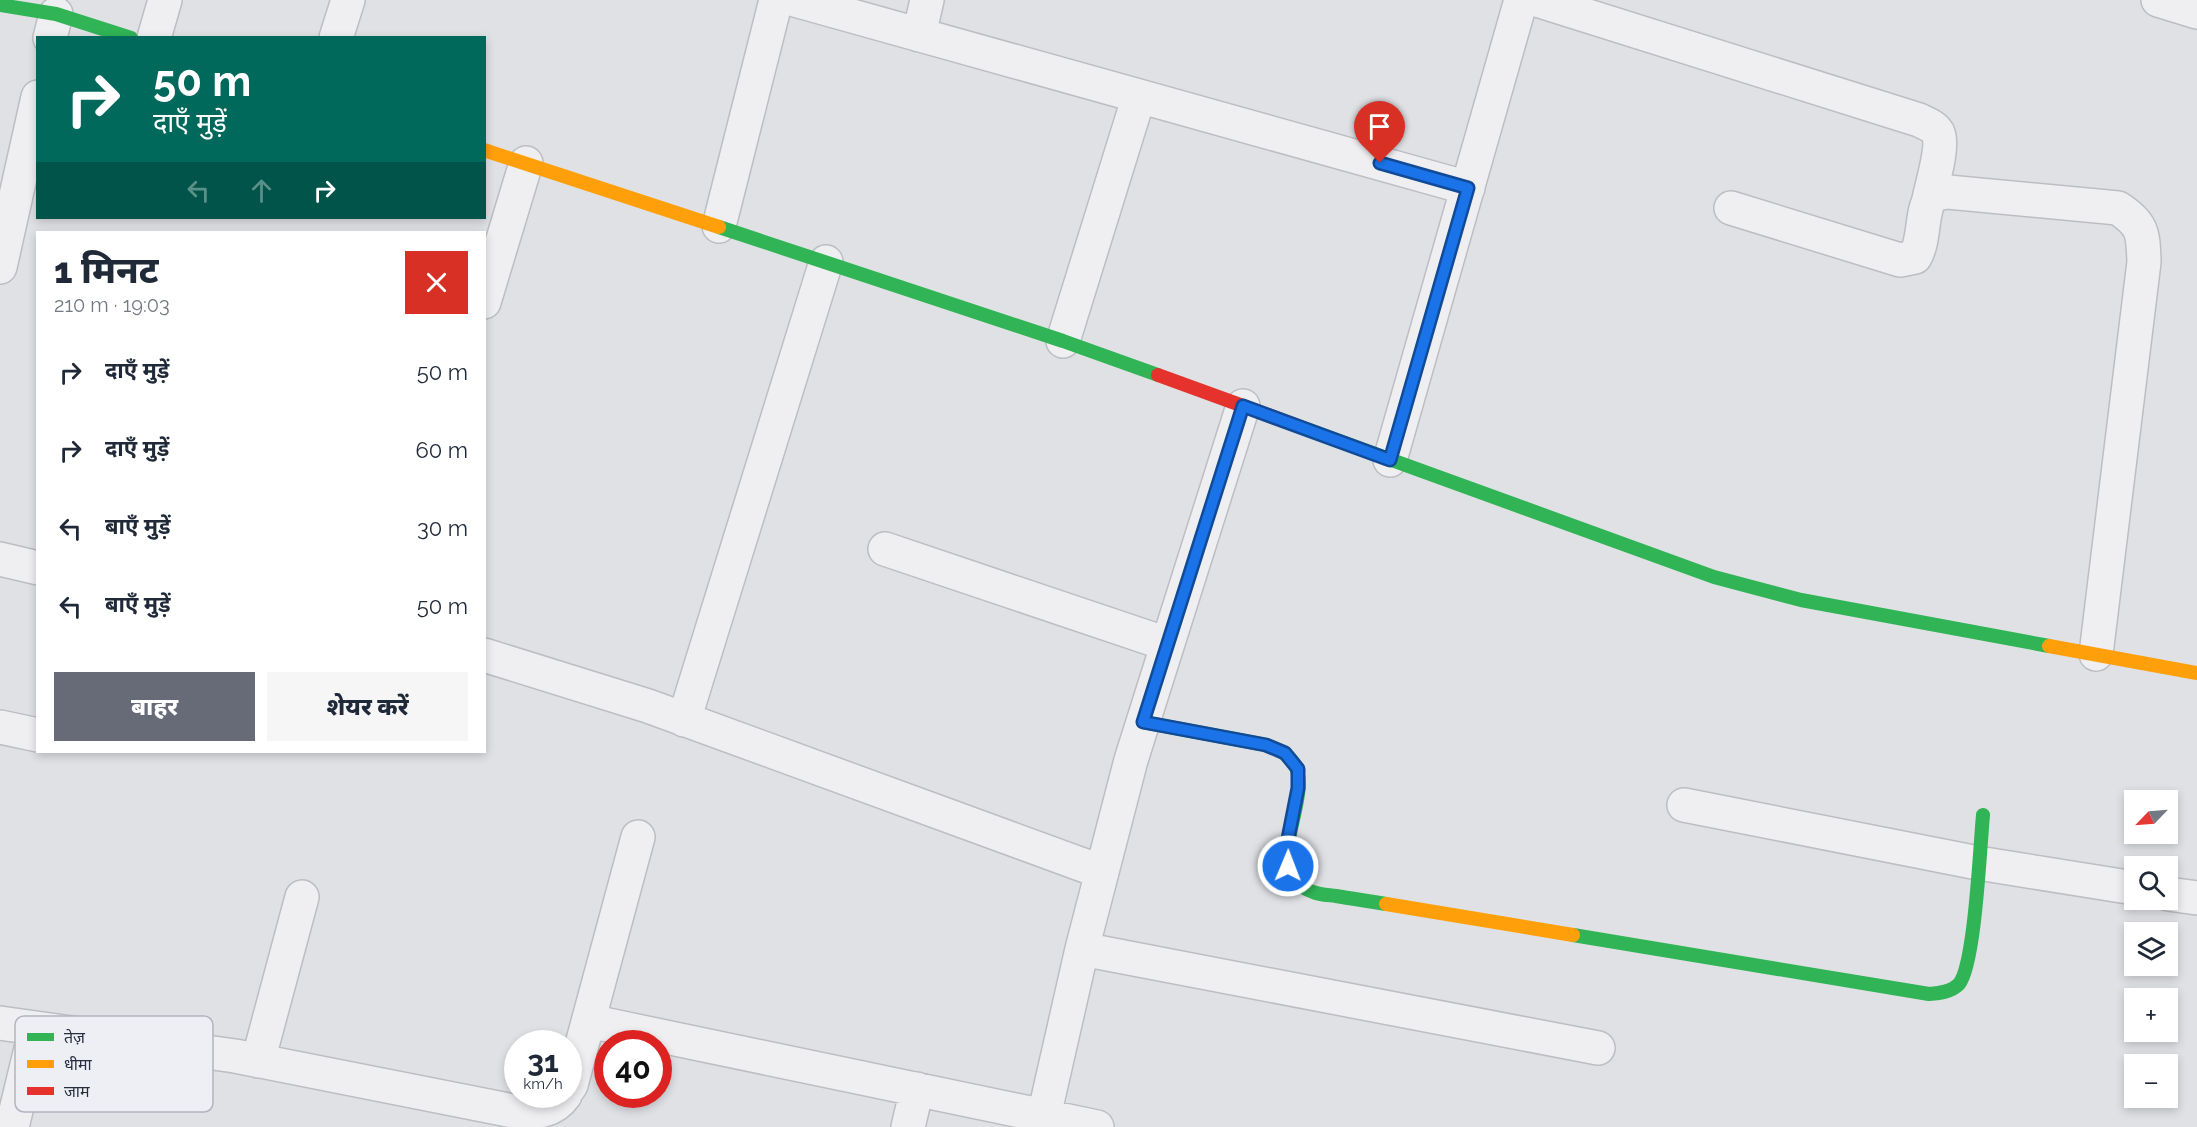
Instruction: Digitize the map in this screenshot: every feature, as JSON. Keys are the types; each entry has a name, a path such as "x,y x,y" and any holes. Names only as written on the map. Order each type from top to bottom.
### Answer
{"street":[{"path":"155,36 165,0"},
{"path":"337,36 348,0"},
{"path":"719,226 776,0"},
{"path":"795,0 1468,188"},
{"path":"919,35 927,0"},
{"path":"1390,460 1521,0"},
{"path":"1537,0 1918,120 1931,126 1938,133 1939,143 1921,248 1915,257 1908,260 1900,260 1731,208"},
{"path":"2158,0 2197,12"},
{"path":"0,5 53,26 118,36"},
{"path":"1063,341 1139,96"},
{"path":"0,267 36,106"},
{"path":"486,151 1063,341 1714,577 1801,600 2197,673"},
{"path":"486,295 526,163"},
{"path":"1929,199 1936,193 1948,192 2118,208 2136,220 2140,230 2144,262 2096,654"},
{"path":"684,720 826,262"},
{"path":"1044,1116 1082,948 1131,760 1243,406"},
{"path":"885,549 1167,644"},
{"path":"0,559 36,568"},
{"path":"486,656 648,706 1102,872"},
{"path":"1143,722 1266,745 1285,753 1298,769 1298,788 1286,849 1288,866 1295,881 1313,892 1929,994 1945,994 1956,988 1963,979 1969,958 1983,815"},
{"path":"0,727 36,735"},
{"path":"1684,805 1978,864 2124,886"},
{"path":"582,1046 638,837"},
{"path":"2178,895 2197,898"},
{"path":"258,1061 302,897"},
{"path":"1082,948 1598,1048"},
{"path":"589,1021 1097,1127"},
{"path":"0,1023 15,1025"},
{"path":"213,1054 518,1112 543,1112 550,1108"},
{"path":"908,1127 917,1089"},
{"path":"12,1127 16,1112"}],"traffic: fast":[{"path":"0,5 56,14 125,36"},
{"path":"719,227 1063,341 1158,375"},
{"path":"1298,426 1714,577 1801,600 2049,646"},
{"path":"1143,722 1266,745 1281,751 1293,762 1298,777 1298,794 1288,851 1289,868 1296,882 1319,894 1386,904"},
{"path":"1573,935 1929,994 1945,992 1959,984 1965,973 1976,904 1983,815"}],"traffic: slow":[{"path":"486,151 719,227"},
{"path":"2049,646 2197,673"},
{"path":"1386,904 1573,935"}],"traffic: jam":[{"path":"1158,375 1298,426"}],"route":[{"path":"1288,866 1286,849 1298,788 1298,769 1285,753 1266,745 1143,722 1243,406 1390,460 1468,188 1380,163"}]}
